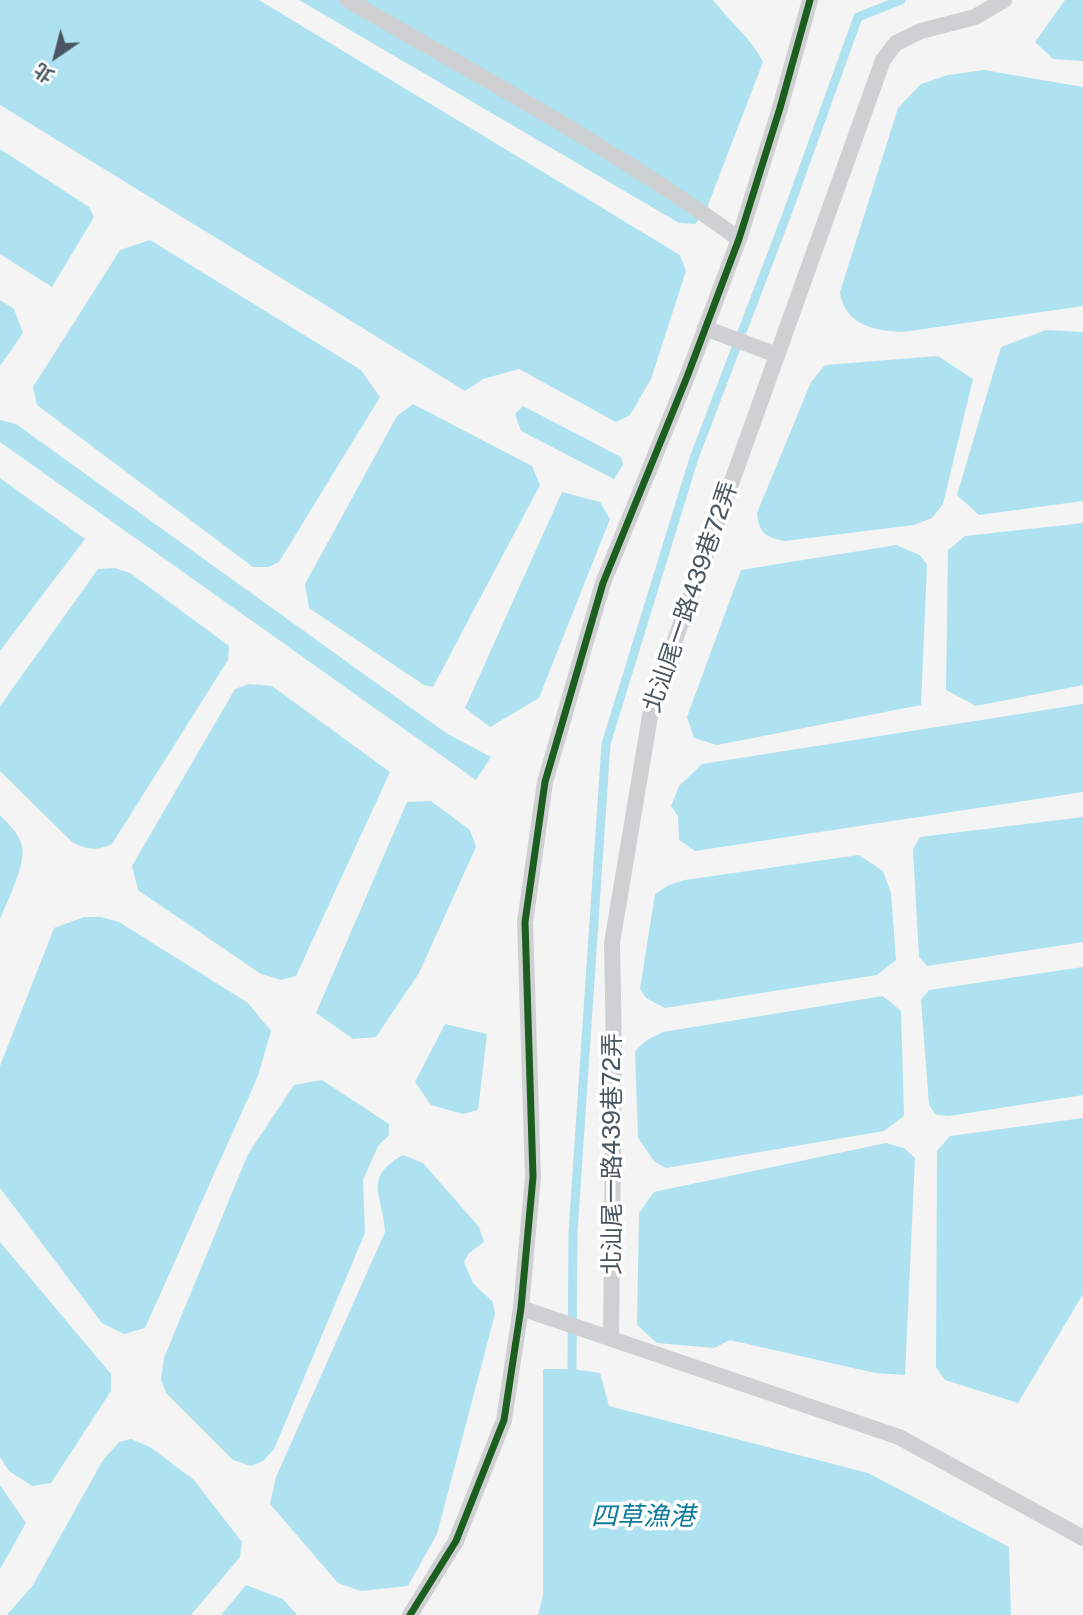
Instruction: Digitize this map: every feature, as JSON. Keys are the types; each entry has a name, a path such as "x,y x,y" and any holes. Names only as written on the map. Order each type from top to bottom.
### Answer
{"lane":[{"path":"348,0 535,108 692,205 739,239"},
{"path":"410,1615 456,1541 504,1420 521,1308 533,1177 525,922 545,782 603,583 739,239 810,0"},
{"name":"北汕尾一路439巷72弄","path":"611,1339 614,1065 612,943 652,704 883,60 896,43 921,31 975,17 1004,0"},
{"path":"705,328 776,355"},
{"path":"521,1308 899,1437 1083,1538"}],"water":[{"path":"0,0 259,0 680,255 686,271 651,379 630,415 616,422 519,369 483,379 465,391 0,105"},
{"path":"299,0 713,0 746,37 763,62 705,213 695,224 679,223"},
{"path":"1065,0 1083,0 1083,61 1053,59 1035,42"},
{"path":"984,70 1083,87 1083,306 903,332 862,324 848,312 840,292 898,108 921,84 948,75"},
{"path":"0,149 89,207 94,217 52,287 0,254"},
{"path":"150,240 361,370 380,397 279,562 269,567 253,567 37,405 33,387 120,250"},
{"path":"0,300 14,309 23,333 0,366"},
{"path":"1046,330 1083,332 1083,501 979,515 957,495 1001,347"},
{"path":"938,356 973,379 943,504 932,518 914,525 785,541 765,533 757,513 811,382 825,365"},
{"path":"413,404 532,466 540,485 433,687 424,685 309,608 305,584 397,416"},
{"path":"523,406 621,457 623,465 614,479 521,431 515,414"},
{"path":"0,420 16,424 446,733 491,757 476,780 0,442"},
{"path":"0,478 85,539 0,651"},
{"path":"562,492 600,502 610,519 539,698 490,727 465,708"},
{"path":"1083,523 1083,685 976,706 946,690 948,550 965,536"},
{"path":"896,545 920,555 927,565 921,705 717,745 694,738 687,717 741,570"},
{"path":"115,568 130,573 229,646 228,660 112,844 92,849 72,842 0,771 0,706 98,569"},
{"path":"249,684 272,686 390,772 296,976 281,980 261,974 138,890 132,866 235,689"},
{"path":"1083,704 1083,792 695,851 679,840 678,816 671,806 679,786 702,764"},
{"path":"431,801 470,830 476,847 419,973 376,1037 353,1039 316,1013 407,802"},
{"path":"0,815 19,838 22,854 19,873 0,919"},
{"path":"1083,817 1083,942 927,966 919,957 913,849 920,837"},
{"path":"859,855 883,871 891,893 896,960 877,975 665,1008 646,998 640,989 655,894 669,885 685,880"},
{"path":"84,917 101,917 119,922 248,1003 271,1031 258,1076 145,1328 124,1334 102,1323 0,1188 0,1066 54,928"},
{"path":"1083,967 1083,1095 949,1116 936,1115 929,1105 921,1000 929,990"},
{"path":"883,996 901,1011 904,1116 884,1131 666,1168 654,1161 638,1138 635,1051 647,1040 663,1032"},
{"path":"445,1024 487,1034 478,1110 463,1114 431,1105 415,1082"},
{"path":"322,1080 389,1124 389,1135 378,1146 363,1180 365,1233 274,1449 263,1461 251,1466 233,1460 166,1393 161,1379 164,1358 248,1154 294,1085"},
{"path":"1083,1118 1083,1294 1018,1403 945,1380 936,1367 937,1151 950,1136"},
{"path":"886,1143 904,1148 915,1158 905,1375 875,1373 730,1340 714,1348 657,1343 637,1325 639,1213 654,1192"},
{"path":"403,1155 423,1163 479,1227 484,1242 469,1253 464,1262 473,1283 493,1302 495,1314 437,1534 408,1586 361,1591 338,1583 270,1504 276,1477 385,1232 378,1189 382,1172"},
{"path":"0,1242 111,1374 111,1391 51,1483 32,1486 9,1471 0,1457"},
{"name":"四草漁港","path":"543,1369 600,1373 609,1406 868,1473 1009,1547 1011,1615 538,1615 543,1595"},
{"path":"131,1439 150,1447 194,1480 242,1542 240,1557 191,1615 7,1615 33,1585 103,1460 119,1442"},
{"path":"0,1485 26,1523 0,1569"},
{"path":"246,1585 283,1599 297,1615 221,1615"}],"waterway":[{"path":"572,1369 573,1232 606,744 694,458 787,214 858,17 901,0"}],"cycle path":[{"path":"410,1615 456,1541 504,1420 521,1308 533,1177 525,922 545,782 603,583 687,377 739,239 810,0"}]}
